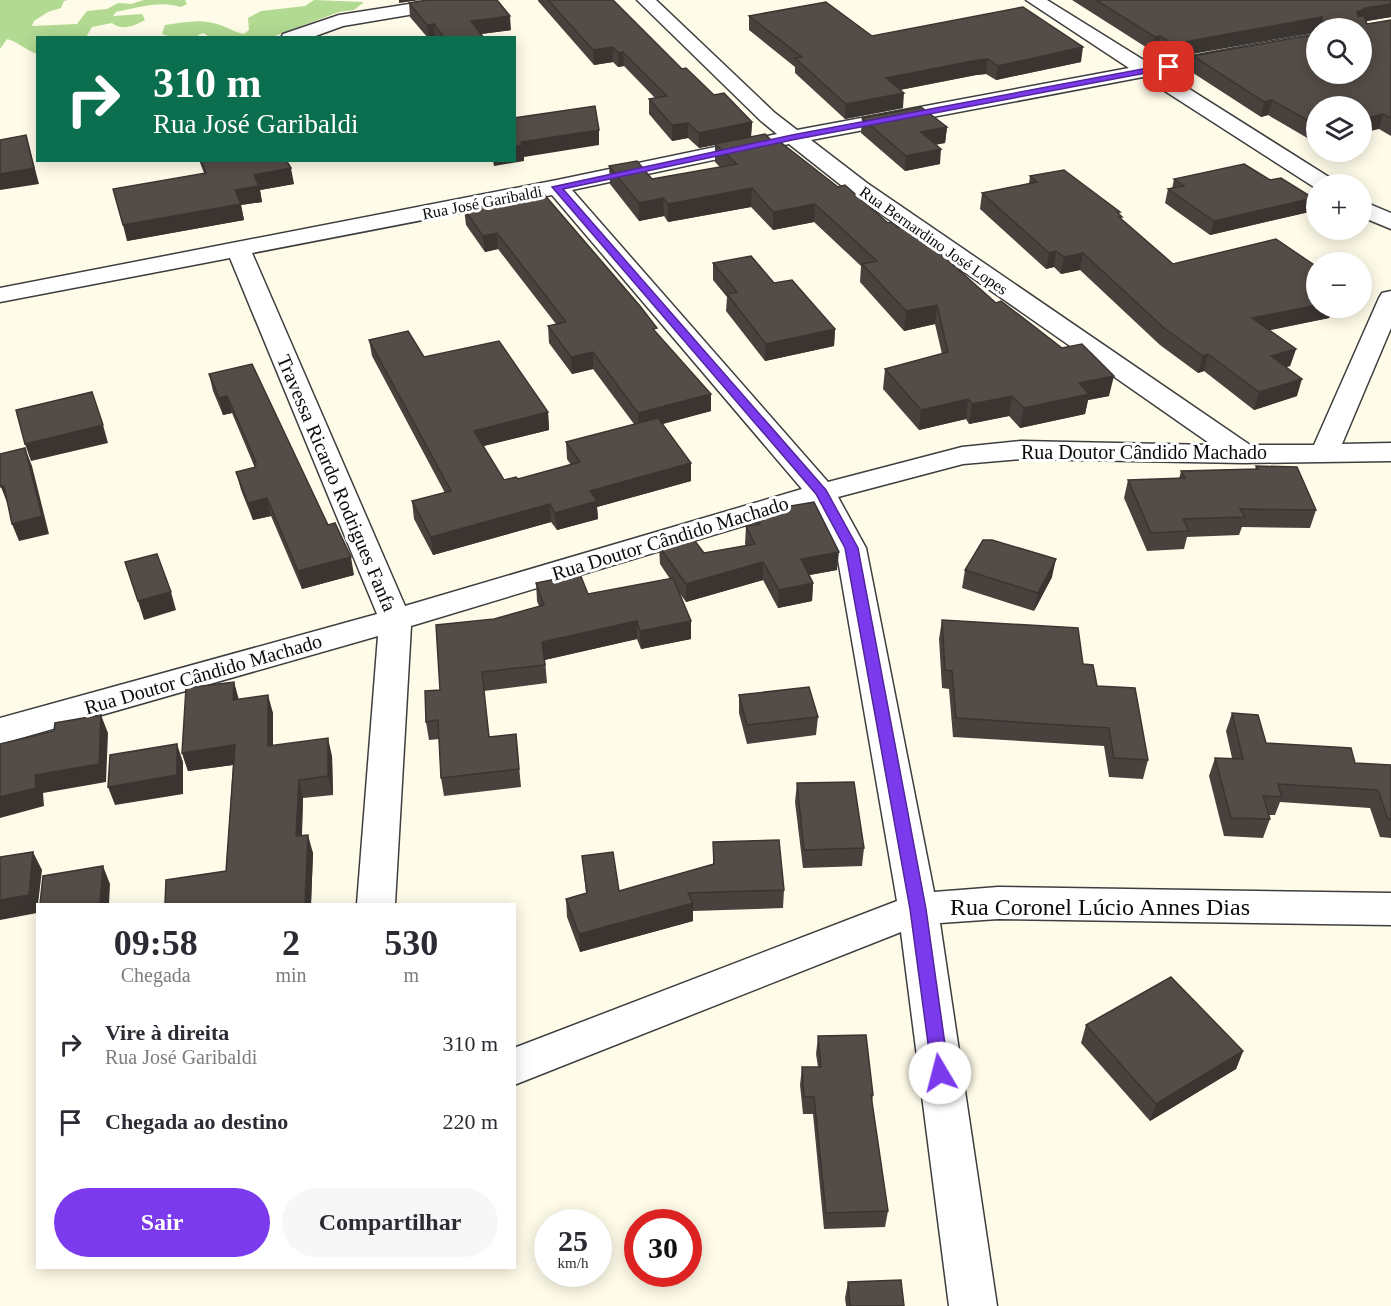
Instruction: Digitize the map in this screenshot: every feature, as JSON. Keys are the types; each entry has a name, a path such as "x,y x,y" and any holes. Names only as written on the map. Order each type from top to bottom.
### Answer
{"street":[{"path":"296,36 375,7 468,0"},
{"name":"Rua Bernardino José Lopes","path":"645,0 792,138 859,188 1244,454"},
{"path":"1035,0 1309,174"},
{"name":"Rua José Garibaldi","path":"0,295 557,187 792,138 1306,41"},
{"path":"557,187 821,493 851,548 918,909 973,1306"},
{"path":"1372,213 1391,222"},
{"name":"Travessa Ricardo Rodrigues Fanfa","path":"238,249 395,620 376,903"},
{"path":"1324,453 1391,298"},
{"name":"Rua Doutor Cândido Machado","path":"0,731 395,620 821,493 962,456 1021,450 1244,454 1391,452"},
{"name":"Rua Coronel Lúcio Annes Dias","path":"516,1066 918,909 998,903 1391,909"}],"green space":[{"path":"0,0 68,0 64,1 61,8 48,12 34,21 32,26 77,24 87,11 107,9 118,3 131,4 144,0 185,0 187,4 181,7 165,4 149,5 116,12 113,16 142,14 145,20 128,27 120,27 112,23 92,27 87,36 36,36 36,54 7,39 0,49"},
{"path":"314,0 364,2 354,10 339,12 275,36 208,36 204,33 198,36 168,36 162,34 165,25 201,21 244,34 249,30 248,18 261,11 305,6"}],"building":[{"path":"427,0 497,0 510,16 471,21 482,36 443,36 434,24 427,25 409,3"},
{"path":"548,0 613,0 682,69 686,68 714,95 724,93 752,122 699,133 688,123 672,125 649,99 667,96 623,52 618,53 613,47 593,50"},
{"path":"1096,0 1391,0 1391,4 1366,8 1357,12 1358,16 1365,18 1306,18 1306,20 1173,44 1160,36 1155,37"},
{"path":"826,2 872,36 1023,7 1083,47 998,66 988,59 978,60 886,78 904,93 846,104 795,58 802,57 749,16"},
{"path":"1391,20 1391,118 1383,114 1372,117 1372,96 1306,96 1306,120 1272,100 1264,102 1193,56 1306,36 1306,84 1372,84 1372,23"},
{"path":"595,106 599,130 521,142 523,145 516,147 516,118"},
{"path":"921,107 947,127 921,132 941,149 906,156 862,118"},
{"path":"765,134 773,142 779,141 838,187 845,185 888,223 891,222 898,228 908,225 996,303 1001,301 1062,348 1082,344 1114,376 1079,383 1089,394 1024,408 1012,396 972,404 968,399 921,410 885,369 948,352 937,305 906,311 862,264 877,261 815,204 773,212 752,188 668,204 663,198 639,203 609,166 637,161 652,179 737,164 715,144"},
{"path":"26,135 34,168 0,174 0,140"},
{"path":"202,162 287,162 291,168 254,175 259,186 235,190 241,204 123,225 113,189 206,173"},
{"path":"1244,164 1270,180 1281,178 1306,194 1306,200 1214,221 1168,189 1184,186 1174,179"},
{"path":"1064,170 1120,212 1117,212 1122,217 1119,217 1173,264 1276,239 1306,259 1306,307 1252,318 1296,349 1271,356 1302,379 1259,392 1208,354 1203,356 1164,328 1083,253 1064,257 1056,251 1049,253 982,193 1037,182 1030,176"},
{"path":"543,193 640,306 657,328 653,329 711,394 638,413 593,352 571,357 548,326 566,322 497,233 483,236 464,209"},
{"path":"751,256 774,283 792,280 835,329 766,344 727,294 737,292 713,263"},
{"path":"408,331 424,357 499,341 548,412 474,431 504,480 516,477 518,479 580,462 566,442 658,418 691,463 590,491 597,501 555,513 550,504 431,537 412,501 451,491 369,340"},
{"path":"252,364 328,525 335,523 351,557 298,571 267,498 248,503 236,472 256,467 254,462 256,462 227,396 219,398 209,374"},
{"path":"92,392 103,425 25,444 16,410"},
{"path":"25,448 42,516 12,524 4,486 1,487 0,483 0,454"},
{"path":"1256,466 1297,467 1316,510 1240,509 1245,517 1183,519 1189,531 1151,533 1128,480 1185,478 1181,471 1258,469"},
{"path":"814,502 839,552 801,559 813,583 779,590 763,562 686,584 659,546 692,537 704,553 755,544 746,526 760,524 754,512"},
{"path":"983,540 992,540 1056,559 1038,593 965,570"},
{"path":"157,554 171,592 138,601 125,562"},
{"path":"580,574 588,594 673,578 691,621 640,631 637,621 542,642 545,665 482,672 489,737 516,734 519,769 441,778 438,720 426,722 425,691 440,690 436,625 494,619 544,605 536,583"},
{"path":"942,620 1078,628 1083,664 1093,665 1097,686 1135,688 1148,760 1114,758 1109,728 956,718 952,671 945,670"},
{"path":"234,682 233,700 268,695 268,746 328,738 328,776 299,780 296,836 308,835 305,903 165,903 166,880 226,871 235,745 182,753 186,688"},
{"path":"809,687 818,717 747,725 739,695"},
{"path":"1232,713 1258,715 1266,743 1351,748 1355,763 1391,765 1391,819 1388,819 1378,790 1278,784 1282,797 1263,796 1270,819 1231,818 1215,758 1243,759"},
{"path":"101,715 99,764 35,775 36,788 0,797 0,744 54,731 55,723"},
{"path":"177,744 177,775 108,787 110,755"},
{"path":"854,782 864,848 804,850 797,783"},
{"path":"779,840 784,890 688,893 693,903 579,934 566,899 587,893 582,856 613,852 619,891 714,864 713,842"},
{"path":"33,852 29,895 0,900 0,857"},
{"path":"103,866 100,903 40,903 43,876"},
{"path":"1171,977 1243,1051 1156,1104 1086,1025"},
{"path":"866,1035 873,1095 871,1095 888,1211 826,1213 814,1097 804,1097 802,1067 821,1067 818,1036"},
{"path":"901,1280 904,1306 850,1306 848,1282"}],"route":[{"path":"940,1073 918,909 851,548 821,493 557,187 792,138 1169,67"}]}
